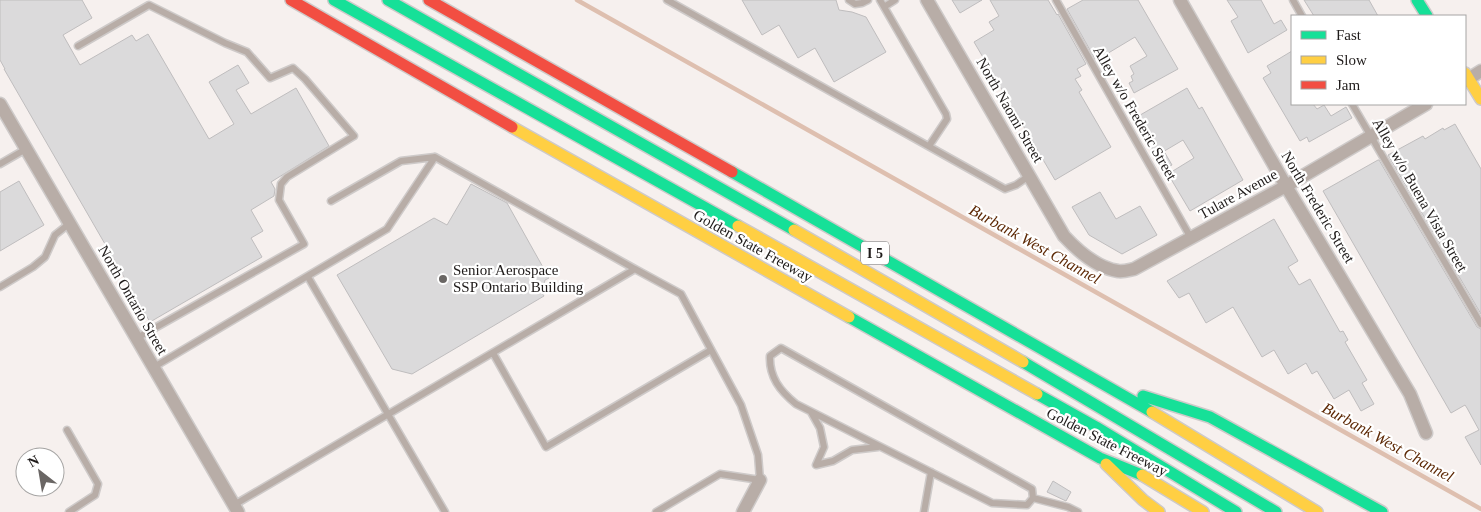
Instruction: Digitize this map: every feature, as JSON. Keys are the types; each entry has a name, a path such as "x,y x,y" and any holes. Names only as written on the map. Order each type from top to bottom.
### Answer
{"main road":[{"name":"Golden State Freeway","path":"291,0 583,168 1100,458 1137,472 1203,512"},
{"path":"334,0 1096,428 1236,512"},
{"path":"388,0 562,97 1012,355 1276,512"},
{"name":"I 5","path":"429,0 1163,418 1317,512"},
{"path":"1417,0 1426,15"},
{"path":"1466,78 1481,99"},
{"path":"1100,382 1210,417 1382,512"},
{"path":"1100,458 1142,500 1158,512"}],"street":[{"name":"North Naomi Street","path":"927,0 1064,236"},
{"name":"North Frederic Street","path":"1180,0 1286,186 1410,394 1426,432"},
{"path":"1466,78 1481,71"},
{"name":"North Ontario Street","path":"0,104 236,509"},
{"name":"Tulare Avenue","path":"1064,236 1082,253 1107,269 1120,272 1134,270 1286,186 1424,105"},
{"path":"742,512 760,480"}],"lane":[{"path":"667,0 1004,189 1016,185 1030,176"},
{"path":"849,0 854,4 868,0"},
{"path":"880,0 946,114 947,119 929,146"},
{"path":"884,6 895,0"},
{"name":"Alley w/o Frederic Street","path":"1056,0 1191,238"},
{"path":"1293,0 1301,15"},
{"path":"78,46 151,2 225,44 247,52 270,78 293,68 305,79 354,136 287,177 281,184 279,200 304,244 137,338"},
{"name":"Alley w/o Buena Vista Street","path":"1353,105 1481,324"},
{"path":"0,164 26,149"},
{"path":"154,367 387,229 435,156"},
{"path":"331,201 401,161 435,156 681,294 741,405 758,455 760,480 720,474 656,512"},
{"path":"0,287 33,267 45,257 55,235 70,223"},
{"path":"236,509 388,414 635,269"},
{"path":"308,276 445,512"},
{"path":"781,348 1032,489 1033,498 1027,505 992,503 810,410 796,404 782,393 775,379 770,368 770,356 781,348"},
{"path":"493,353 546,447 711,350"},
{"path":"810,410 820,428 824,447 816,465 832,461 852,450 879,446"},
{"path":"66,430 98,484 95,495 69,512"},
{"path":"924,512 931,472"},
{"path":"1033,498 1068,507 1078,512"}],"building":[{"path":"0,0 82,0 92,18 63,35 80,65 132,35 136,41 148,34 209,139 234,124 209,82 238,65 249,83 236,90 251,114 296,88 329,146 271,182 275,189 274,196 251,210 263,231 251,238 262,257 150,322 4,69 0,60"},
{"path":"742,0 836,0 839,10 866,17 886,52 834,82 815,48 798,58 779,25 762,35"},
{"path":"952,0 982,0 960,13"},
{"path":"990,0 1048,0 1086,64 1077,69 1081,76 1075,79 1082,90 1079,92 1111,147 1055,180 974,42 994,30 989,22 999,16"},
{"path":"1083,0 1138,0 1178,69 1134,93 1129,83 1133,81 1131,76 1134,74 1130,66 1147,56 1135,37 1100,58 1099,56 1095,59 1067,9"},
{"path":"1227,0 1261,0 1274,24 1281,20 1287,30 1248,53 1231,21 1238,17"},
{"path":"1304,0 1369,0 1377,15 1313,15"},
{"path":"1291,52 1291,105 1314,105 1317,109 1324,105 1331,116 1346,107 1352,118 1309,142 1307,137 1300,141 1263,78 1271,73 1267,66"},
{"path":"1187,88 1199,109 1202,107 1243,180 1190,211 1168,174 1194,158 1183,140 1156,156 1135,118"},
{"path":"1455,124 1481,169 1481,314 1388,155 1423,136 1425,139 1443,128 1444,130"},
{"path":"1165,153 1172,165 1162,170 1156,159"},
{"path":"1378,160 1477,327 1481,329 1481,465 1465,437 1479,430 1467,408 1465,405 1451,413 1323,191"},
{"path":"19,181 44,225 0,251 0,192"},
{"name":"Senior Aerospace SSP Ontario Building","path":"471,184 507,203 549,278 545,280 542,293 544,296 412,374 392,369 337,275 434,218 447,225"},
{"path":"1100,192 1116,219 1140,206 1157,235 1122,254 1089,235 1072,207"},
{"path":"1274,219 1298,261 1288,267 1299,285 1310,279 1340,332 1343,331 1348,340 1345,342 1367,380 1362,383 1374,404 1361,411 1349,390 1334,399 1317,371 1312,374 1306,363 1288,374 1274,350 1262,357 1233,307 1206,323 1189,293 1179,298 1167,281"},
{"path":"1053,481 1071,492 1066,501 1047,492"}],"waterway":[{"name":"Burbank West Channel","path":"577,0 1481,509"}],"traffic: fast":[{"path":"334,0 738,226"},
{"path":"388,0 794,230"},
{"path":"1417,0 1426,15"},
{"path":"732,172 1152,412"},
{"path":"849,317 1100,458 1142,475"},
{"path":"1023,362 1276,512"},
{"path":"1037,394 1096,427 1236,512"},
{"path":"1143,396 1210,417 1382,512"}],"traffic: slow":[{"path":"1466,75 1481,99"},
{"path":"512,127 849,317"},
{"path":"738,226 1037,394"},
{"path":"794,230 1023,362"},
{"path":"1152,412 1317,512"},
{"path":"1106,464 1143,500 1159,512"},
{"path":"1142,475 1203,512"}],"traffic: jam":[{"path":"291,0 512,127"},
{"path":"429,0 732,172"}],"place":[{"name":"Senior Aerospace SSP Ontario Building","path":"443,279"}]}
